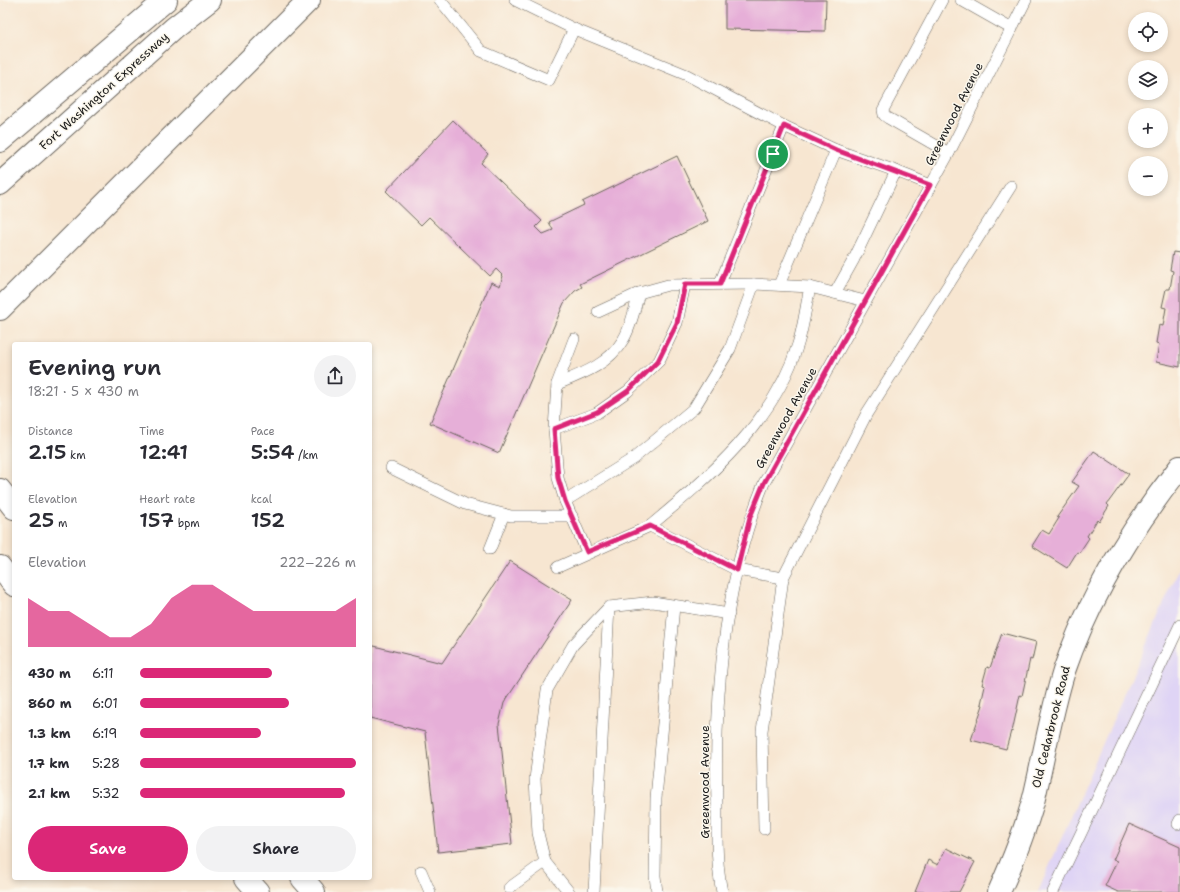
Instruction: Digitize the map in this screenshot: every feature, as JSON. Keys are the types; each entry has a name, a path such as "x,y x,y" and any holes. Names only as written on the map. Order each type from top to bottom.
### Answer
{"main road":[{"path":"0,141 166,0"},
{"name":"Fort Washington Expressway","path":"0,184 174,28 210,0"},
{"path":"0,309 308,0"},
{"path":"0,318 25,284"},
{"name":"Old Cedarbrook Road","path":"999,892 1024,831 1034,799 1056,701 1066,666 1084,620 1128,538 1145,511 1180,466"},
{"path":"0,490 12,505"},
{"path":"0,567 12,582"},
{"path":"248,880 258,892"},
{"path":"304,880 314,892"}],"lane":[{"path":"440,0 481,51 549,80 574,29"},
{"path":"515,0 574,29 687,75 784,126 836,150 896,171 930,185"},
{"path":"942,0 883,110 884,115 888,118 949,153"},
{"path":"961,0 1012,29"},
{"name":"Greenwood Avenue","path":"722,892 718,872 715,748 724,640 737,570 750,517 764,483 949,153 1026,0"},
{"path":"720,284 784,126"},
{"path":"779,285 836,150"},
{"path":"835,293 854,259 896,171"},
{"path":"764,829 762,731 783,578 867,413 1011,186"},
{"path":"554,429 597,412 628,391 658,361 677,323 685,284"},
{"path":"598,312 640,293 668,285 685,284 754,284 810,287 865,301"},
{"path":"565,501 634,458 694,408 730,349 754,284"},
{"path":"558,567 587,552 650,526 699,484 747,436 778,392 798,344 810,287"},
{"path":"557,384 594,369 612,354 624,339 640,293"},
{"path":"574,339 557,384 554,429 558,478 565,501 587,552"},
{"path":"391,468 465,504 511,516 572,516"},
{"path":"490,549 504,514"},
{"path":"650,526 737,570 783,578"},
{"path":"568,892 545,862 538,833 535,779 547,690 573,645 609,607 653,602 729,614"},
{"path":"657,892 655,876 656,798 674,606"},
{"path":"594,892 609,607"},
{"path":"1053,892 1180,625"},
{"path":"498,892 511,890 545,862"},
{"path":"421,871 430,892"}],"shaded area":[{"path":"1180,567 1180,892 1038,892"}],"building":[{"path":"725,0 826,0 825,31 725,29"},
{"path":"453,120 488,154 481,163 542,221 536,227 543,234 553,230 549,222 584,205 582,202 677,156 708,221 580,284 582,287 575,291 564,303 499,453 430,423 491,282 500,286 503,276 496,269 490,276 429,217 421,225 386,191"},
{"path":"1173,252 1180,253 1180,367 1156,362 1159,344 1156,343 1159,325 1163,326 1166,308 1162,307 1166,289 1170,289 1173,271 1170,270"},
{"path":"1094,451 1129,474 1107,504 1109,506 1099,522 1097,520 1087,536 1089,538 1079,553 1077,552 1067,568 1032,546 1042,530 1049,534 1059,518 1057,517 1079,486 1072,482"},
{"path":"510,561 572,600 504,703 499,724 512,844 438,852 425,732 372,719 372,646 442,663"},
{"path":"1002,633 1036,642 1006,749 971,740 983,705 981,704 985,686 982,685 987,667 990,668"},
{"path":"1129,824 1180,847 1180,892 1118,892 1105,886 1117,861 1113,860"},
{"path":"946,848 975,862 959,892 915,892 928,860 938,865"}],"route":[{"path":"784,126 836,150 896,171 930,185 764,483 750,517 737,570 650,526 587,552 565,501 558,478 554,429 597,412 628,391 658,361 677,323 685,284 720,284 773,154 784,126"}]}
